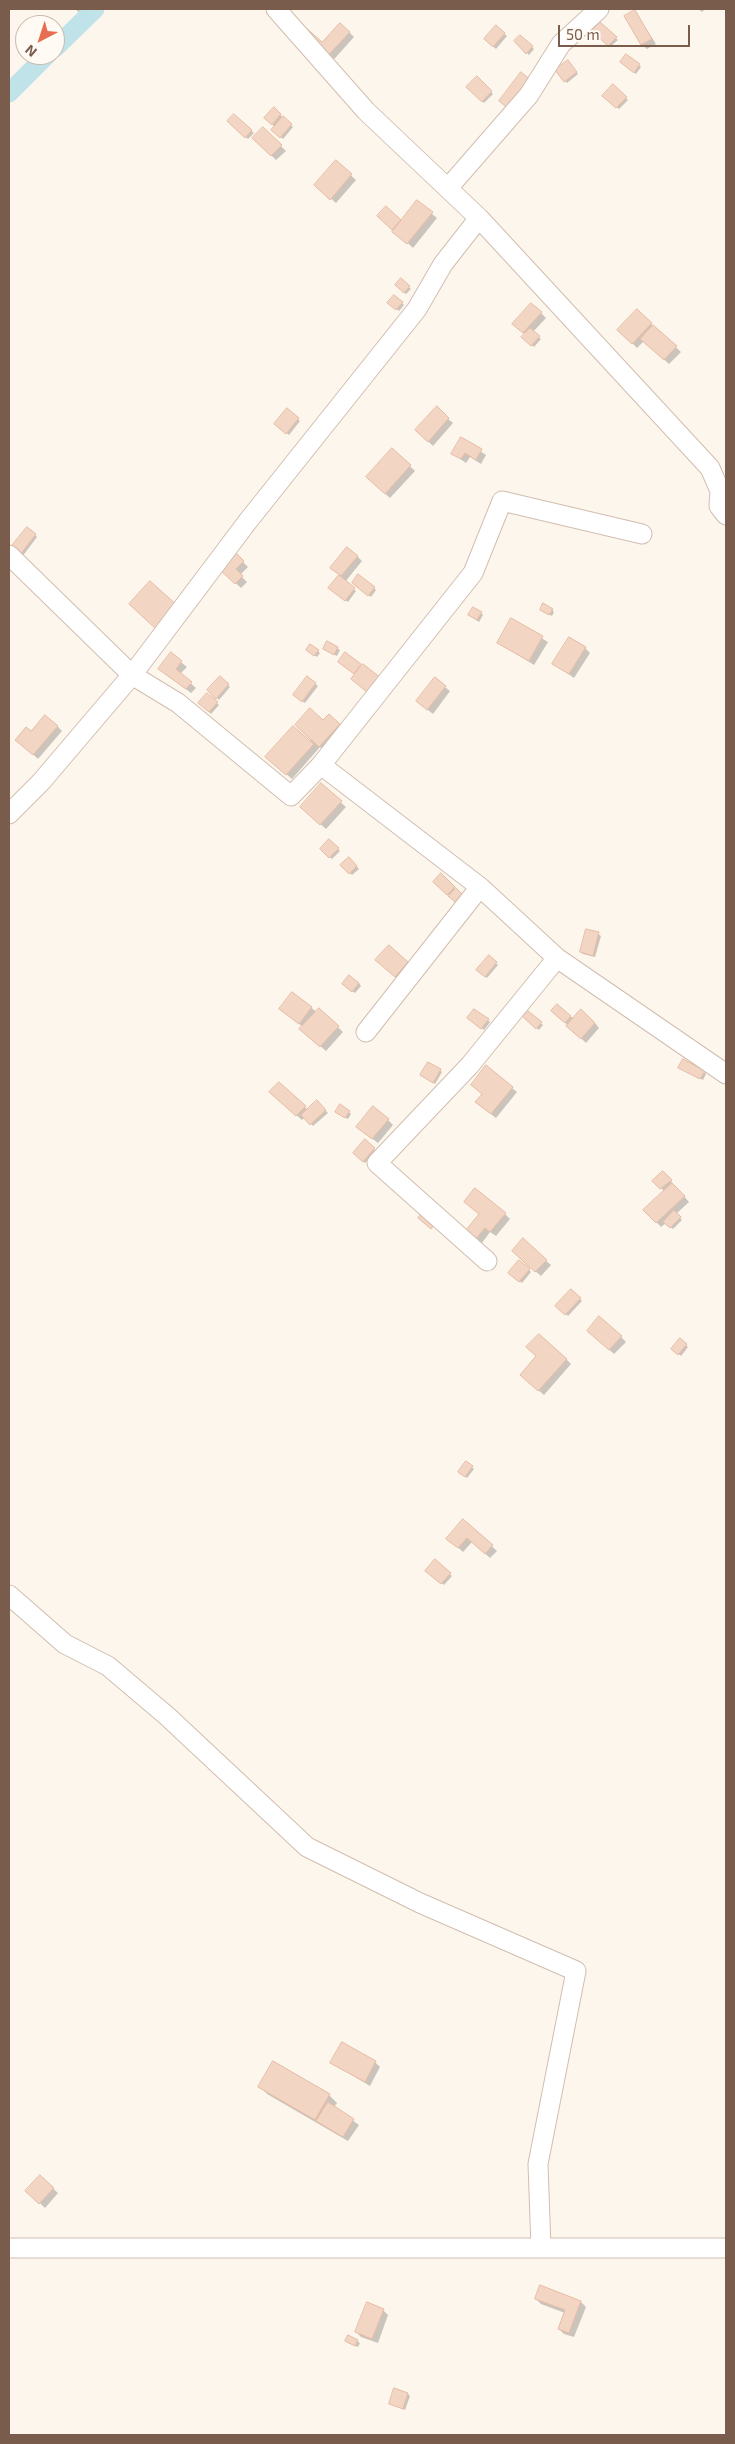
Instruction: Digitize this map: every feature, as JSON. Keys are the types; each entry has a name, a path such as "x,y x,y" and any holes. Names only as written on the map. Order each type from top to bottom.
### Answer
{"street":[{"path":"276,9 366,110 479,218 710,468 720,491 719,506 726,515"},
{"path":"448,188 530,95 561,44 598,9"},
{"path":"9,814 40,782 132,675 248,521 417,309 444,264 479,218"},
{"path":"9,555 132,675 178,703 291,796 321,765 473,573 502,500 642,534"},
{"path":"321,765 480,888 557,958 726,1074"},
{"path":"366,1032 480,888"},
{"path":"487,1261 377,1163 470,1065 557,958"},
{"path":"9,1595 65,1644 108,1666 160,1709 307,1847 420,1903 576,1971 538,2164 541,2248"},
{"path":"9,2248 726,2248"}],"building":[{"path":"635,10 652,39 641,45 624,16"},
{"path":"600,22 617,37 608,46 592,31"},
{"path":"340,23 350,32 322,62 295,38 305,27 322,42"},
{"path":"496,25 505,33 493,47 484,39"},
{"path":"520,35 533,46 526,54 514,41"},
{"path":"626,54 640,64 634,73 620,62"},
{"path":"568,60 577,72 564,82 555,70"},
{"path":"521,72 532,81 510,110 499,101"},
{"path":"477,76 492,91 482,102 466,87"},
{"path":"613,84 627,97 616,108 602,96"},
{"path":"274,107 281,114 272,125 264,118"},
{"path":"234,114 252,130 245,138 227,121"},
{"path":"283,116 292,124 280,138 271,130"},
{"path":"263,127 282,145 271,156 252,138"},
{"path":"336,160 352,174 330,200 314,185"},
{"path":"417,200 433,212 407,244 392,232"},
{"path":"386,206 401,220 392,230 377,216"},
{"path":"401,278 410,286 404,293 395,285"},
{"path":"394,295 403,302 396,310 387,303"},
{"path":"531,303 542,312 523,333 512,324"},
{"path":"637,309 652,323 632,344 617,330"},
{"path":"653,325 677,346 664,360 640,339"},
{"path":"530,328 540,336 531,346 521,337"},
{"path":"437,406 449,418 428,442 415,430"},
{"path":"287,408 299,418 286,434 274,424"},
{"path":"461,437 482,449 476,460 465,453 461,459 451,454"},
{"path":"392,448 411,465 385,494 366,477"},
{"path":"27,527 36,534 20,555 10,548"},
{"path":"347,547 358,556 341,576 330,568"},
{"path":"235,552 244,561 236,569 243,576 235,584 219,569"},
{"path":"358,574 375,587 368,596 352,583"},
{"path":"339,575 355,588 345,601 328,588"},
{"path":"150,581 178,606 157,630 129,604"},
{"path":"543,603 553,609 549,615 540,610"},
{"path":"473,607 482,612 477,620 468,615"},
{"path":"511,618 543,636 529,661 497,643"},
{"path":"569,637 586,647 569,674 552,664"},
{"path":"327,641 338,647 334,655 323,649"},
{"path":"310,644 319,650 314,656 306,650"},
{"path":"171,652 182,661 176,669 192,682 186,689 158,669"},
{"path":"345,652 361,664 354,674 338,662"},
{"path":"363,664 381,678 368,693 351,679"},
{"path":"220,676 229,684 216,699 207,690"},
{"path":"307,676 316,683 302,702 293,695"},
{"path":"435,677 446,686 427,710 416,701"},
{"path":"207,693 218,702 209,712 198,703"},
{"path":"310,708 323,720 329,714 340,724 319,747 295,725"},
{"path":"45,715 58,726 33,755 15,740 26,727 31,731"},
{"path":"293,726 314,744 286,775 265,757"},
{"path":"321,783 342,801 320,825 300,807"},
{"path":"329,839 339,848 329,858 320,849"},
{"path":"349,857 357,866 349,874 340,865"},
{"path":"441,873 455,887 447,895 433,882"},
{"path":"456,888 462,894 455,902 448,896"},
{"path":"586,929 599,932 593,956 580,952"},
{"path":"389,945 408,962 395,977 375,960"},
{"path":"489,955 497,962 485,977 476,970"},
{"path":"349,975 359,983 352,992 342,984"},
{"path":"292,992 312,1007 299,1024 279,1009"},
{"path":"557,1004 571,1016 565,1023 551,1011"},
{"path":"319,1008 339,1026 320,1047 299,1029"},
{"path":"474,1009 489,1019 481,1029 467,1018"},
{"path":"581,1009 595,1023 581,1039 566,1026"},
{"path":"528,1011 542,1022 536,1029 523,1017"},
{"path":"683,1059 705,1071 700,1079 678,1068"},
{"path":"428,1062 441,1069 433,1083 420,1075"},
{"path":"486,1065 513,1087 491,1114 475,1102 482,1094 471,1085"},
{"path":"279,1082 306,1106 296,1116 269,1092"},
{"path":"317,1100 326,1110 310,1125 301,1115"},
{"path":"340,1104 350,1111 345,1118 335,1112"},
{"path":"373,1106 389,1119 372,1139 356,1127"},
{"path":"365,1139 375,1148 363,1162 353,1153"},
{"path":"663,1171 672,1180 660,1189 652,1181"},
{"path":"672,1183 685,1196 656,1223 643,1210"},
{"path":"475,1188 506,1213 490,1232 485,1228 476,1239 466,1230 479,1214 464,1202"},
{"path":"426,1209 438,1220 431,1229 418,1218"},
{"path":"674,1210 681,1217 670,1228 663,1222"},
{"path":"523,1238 547,1260 535,1272 512,1251"},
{"path":"519,1260 530,1269 519,1282 508,1273"},
{"path":"571,1289 581,1298 565,1315 555,1306"},
{"path":"599,1316 622,1336 609,1350 587,1331"},
{"path":"539,1334 567,1359 538,1391 520,1375 536,1356 526,1347"},
{"path":"680,1338 687,1344 678,1355 671,1349"},
{"path":"466,1461 473,1466 465,1477 458,1472"},
{"path":"463,1519 493,1545 485,1554 467,1538 458,1548 446,1539"},
{"path":"435,1559 451,1573 441,1584 425,1571"},
{"path":"342,2042 376,2061 365,2082 330,2063"},
{"path":"273,2061 330,2094 315,2120 258,2087"},
{"path":"328,2102 354,2119 343,2137 316,2121"},
{"path":"40,2175 54,2188 39,2204 25,2191"},
{"path":"540,2285 581,2301 569,2333 558,2329 565,2310 535,2299"},
{"path":"367,2302 384,2309 372,2339 355,2332"},
{"path":"348,2335 358,2340 355,2346 345,2341"},
{"path":"394,2388 408,2393 403,2409 389,2404"}],"waterway":[{"path":"65,38 95,9"},
{"path":"9,93 37,65"}]}
